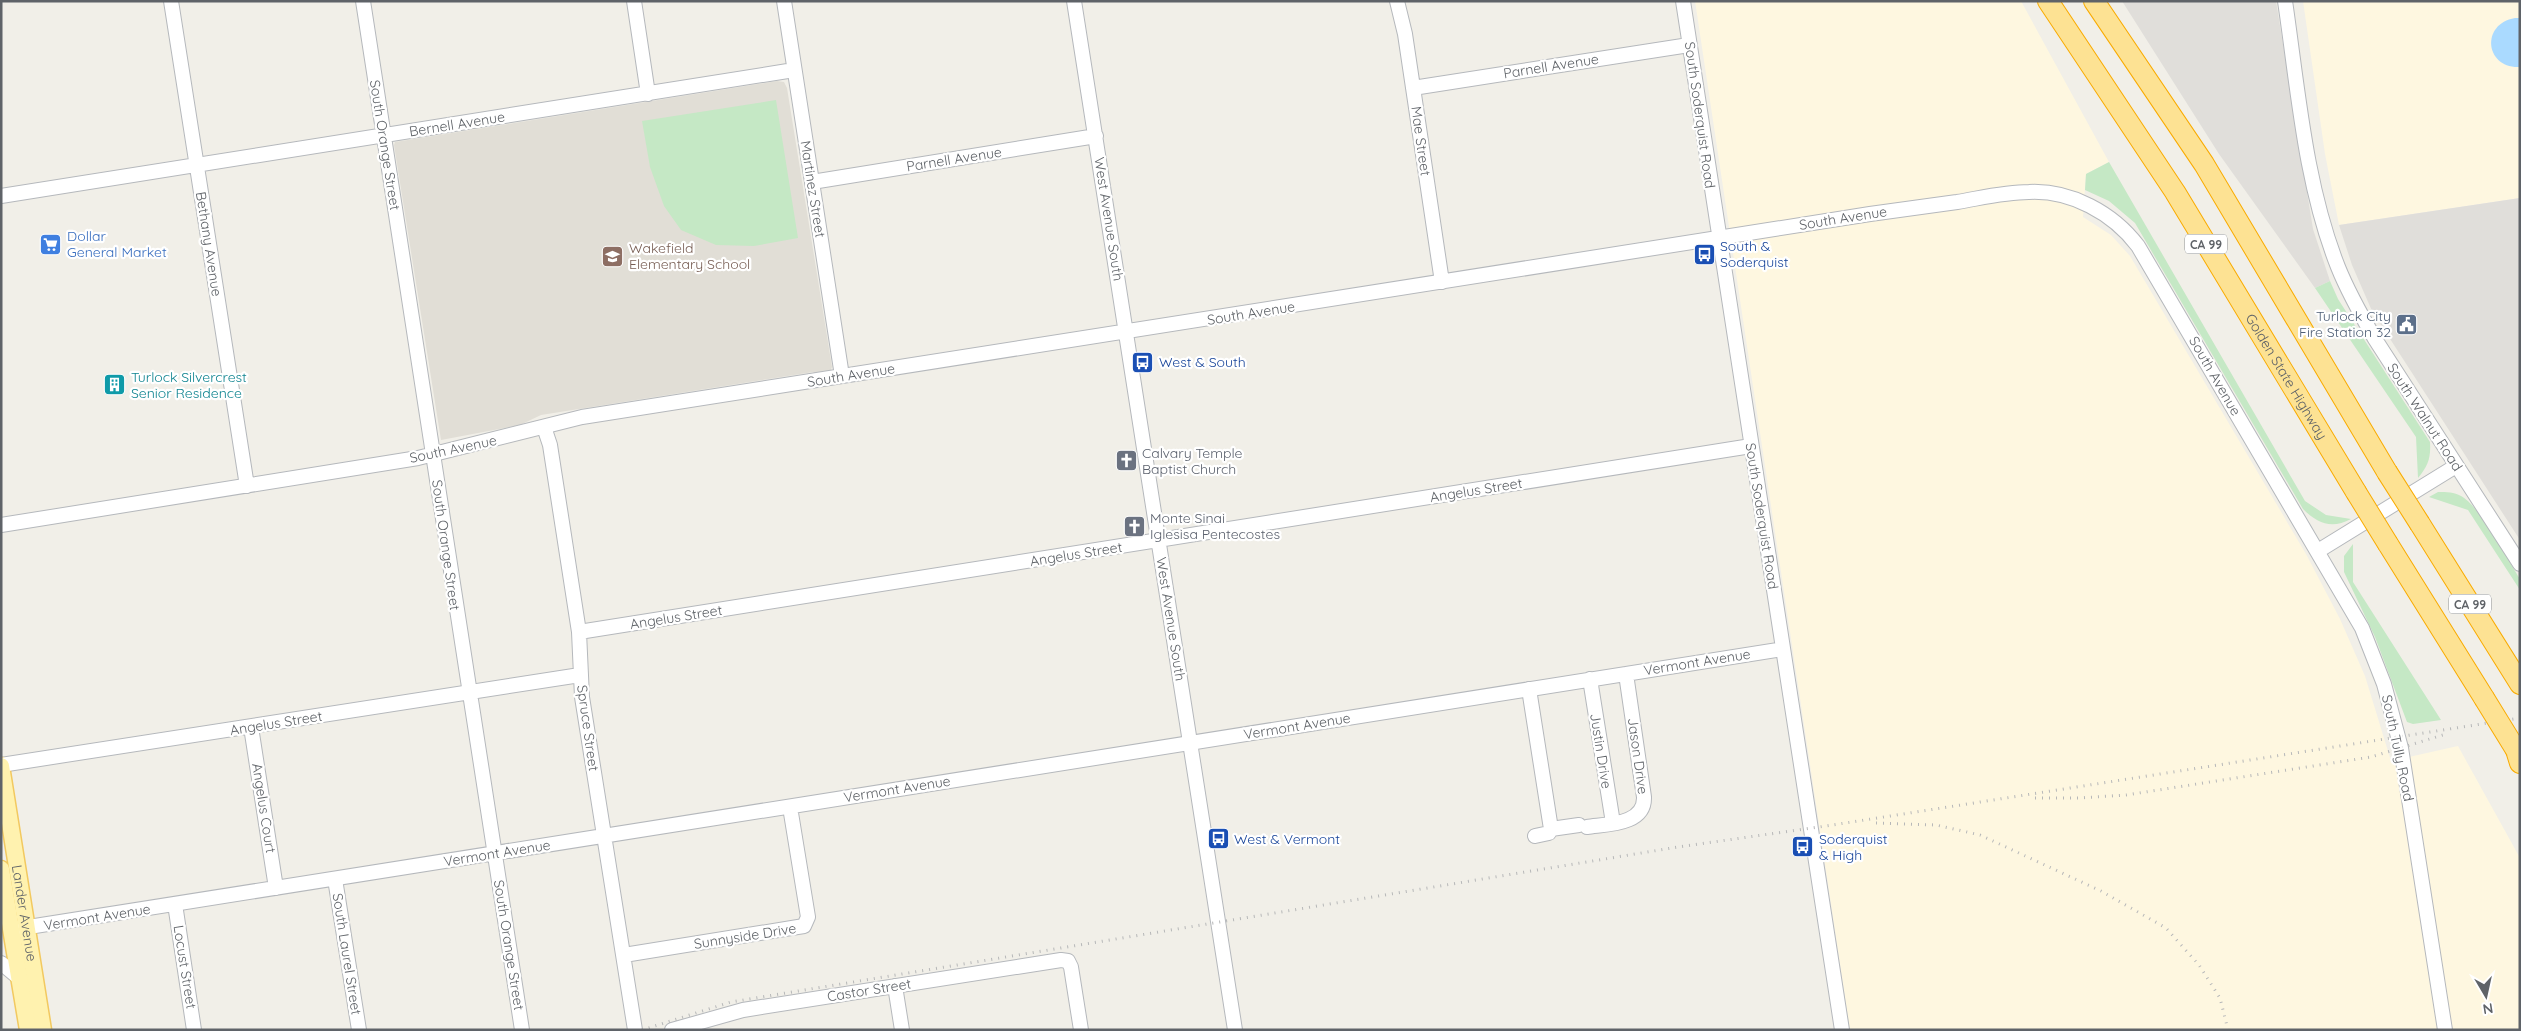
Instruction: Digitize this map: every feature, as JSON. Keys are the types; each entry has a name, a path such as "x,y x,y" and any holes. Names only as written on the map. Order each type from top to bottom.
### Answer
{"highway":[{"name":"Golden State Highway","path":"2048,1 2175,192 2356,492 2519,756"},
{"name":"CA 99","path":"2094,1 2204,164 2387,472 2520,684"}],"main road":[{"name":"Lander Avenue","path":"1,765 18,929 18,977 37,1028"},
{"name":"Lander Avenue","path":"1,869 36,991 37,1028"}],"street":[{"name":"Bethany Avenue","path":"171,1 247,486"},
{"name":"South Orange Street","path":"363,1 468,692 522,1030"},
{"path":"634,1 648,94"},
{"name":"Martinez Street","path":"784,1 842,376"},
{"name":"West Avenue South","path":"1074,1 1235,1030"},
{"name":"Mae Street","path":"1397,1 1414,88 1442,282"},
{"name":"South Soderquist Road","path":"1683,1 1750,446 1842,1030"},
{"name":"South Walnut Road","path":"2285,1 2315,191 2338,266 2355,304 2375,338 2520,564"},
{"name":"Parnell Avenue","path":"1414,88 1689,44"},
{"name":"Bernell Avenue","path":"1,196 794,70"},
{"name":"Parnell Avenue","path":"812,182 1096,136"},
{"name":"South Avenue","path":"1,525 433,455 582,418 1718,238 2028,192 2067,197 2096,209 2125,231 2145,257 2318,551"},
{"name":"Spruce Street","path":"544,427 550,445 580,632 580,675 635,1030"},
{"name":"Angelus Street","path":"580,632 1750,446"},
{"path":"2318,551 2456,466"},
{"name":"South Tully Road","path":"2318,551 2367,639 2395,722 2445,1030"},
{"name":"Vermont Avenue","path":"18,929 1783,649"},
{"name":"Jason Drive","path":"1535,836 1547,834 1551,829 1612,823 1633,818 1641,810 1644,802 1626,674"},
{"name":"Angelus Street","path":"1,765 580,675"},
{"name":"Justin Drive","path":"1590,680 1612,823"},
{"path":"1529,689 1551,829"},
{"name":"Angelus Court","path":"251,727 276,888"},
{"name":"Sunnyside Drive","path":"624,956 801,927 807,924 790,807"},
{"name":"South Laurel Street","path":"335,879 359,1030"},
{"name":"Locust Street","path":"175,904 194,1030"},
{"name":"Castor Street","path":"672,1030 736,1011 1061,960 1068,961 1071,967 1081,1030"},
{"path":"1,963 36,991"},
{"path":"895,986 902,1030"}],"shaded area":[{"path":"1695,1 2021,1 2109,162 2086,174 2083,217 2111,235 2130,256 2306,554 2340,619 2365,676 2391,761 2458,746 2520,858 2520,1030 1850,1030"},
{"path":"2122,1 2276,1 2313,229 2330,281 2315,288 2219,154"},
{"path":"2303,1 2520,1 2520,198 2339,225 2325,154"},
{"name":"Wakefield Elementary School","path":"777,81 784,82 787,88 832,367 830,372 817,375 813,372 541,415 520,425 441,440 395,142"},
{"path":"2520,198 2520,540 2372,311 2352,265 2339,225"}],"green space":[{"path":"776,100 798,238 754,246 716,245 681,230 664,206 650,167 642,121"},
{"path":"2109,162 2305,501 2326,515 2351,519 2338,524 2326,523 2314,518 2303,509 2135,223 2109,201 2085,190 2086,174"},
{"path":"2330,281 2338,299 2430,442 2428,462 2418,478 2416,437 2315,288"},
{"path":"2438,492 2461,496 2476,510 2520,579 2520,590 2468,510 2429,497"},
{"path":"2353,544 2353,582 2441,720 2413,724 2407,722 2375,637 2344,572 2344,556"}],"water":[{"path":"2520,18 2520,67 2508,66 2500,61 2494,54 2491,46 2496,28 2504,22"}],"railway":[{"path":"642,1030 731,1002 1678,847 1826,826 2520,718"},
{"path":"2035,798 2126,795 2371,757 2446,734"},
{"path":"1876,823 1936,825 1980,835 2101,891 2166,928 2199,965 2220,998 2228,1030"}],"place":[{"name":"Dollar General Market","path":"51,244"},
{"name":"South & Soderquist","path":"1704,254"},
{"name":"Wakefield Elementary School","path":"613,256"},
{"name":"Turlock City Fire Station 32","path":"2407,324"},
{"name":"West & South","path":"1143,362"},
{"name":"Turlock Silvercrest Senior Residence","path":"115,385"},
{"name":"Calvary Temple Baptist Church","path":"1126,461"},
{"name":"Monte Sinai Iglesisa Pentecostes","path":"1134,526"},
{"name":"West & Vermont","path":"1218,839"},
{"name":"Soderquist & High","path":"1803,847"}]}
